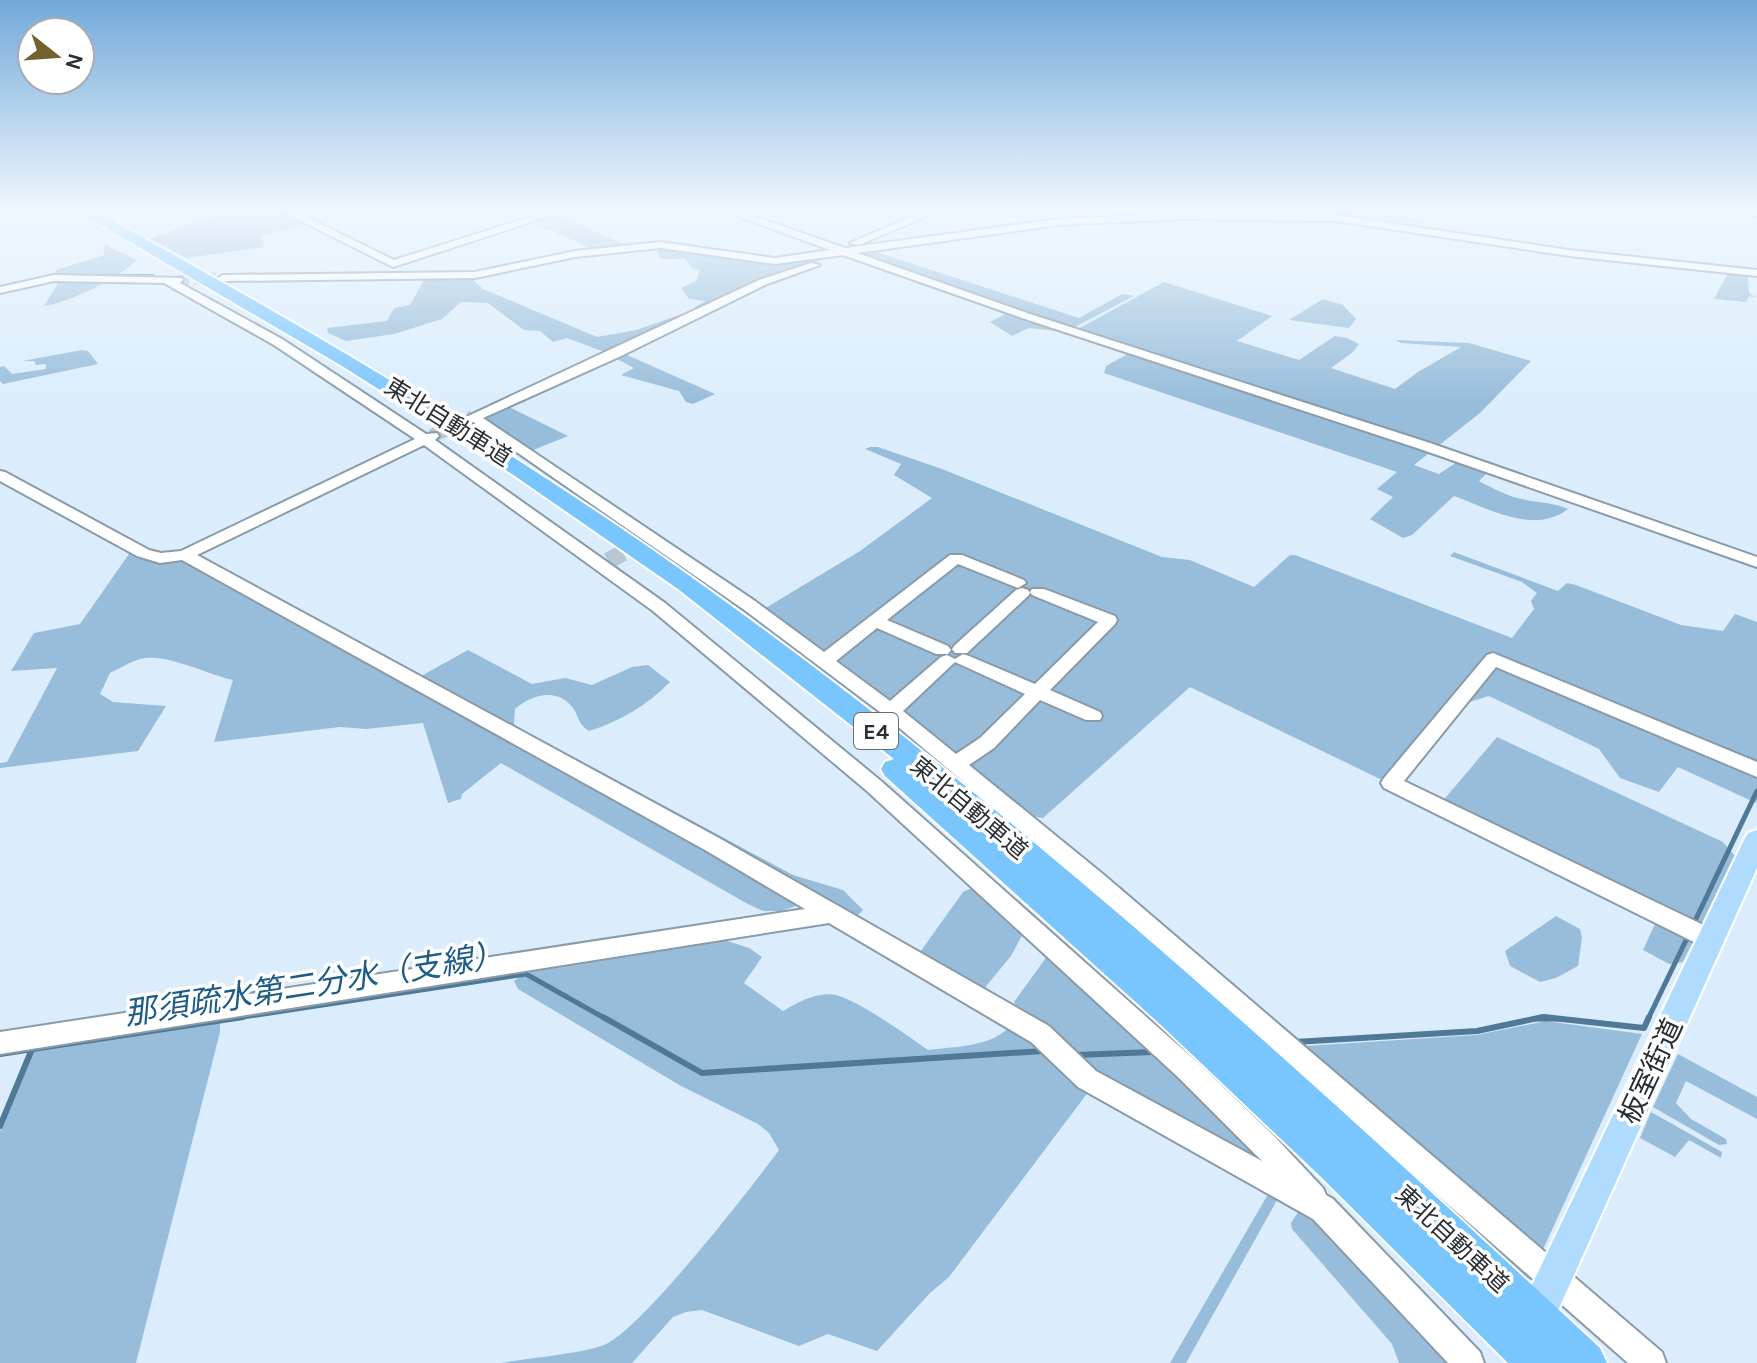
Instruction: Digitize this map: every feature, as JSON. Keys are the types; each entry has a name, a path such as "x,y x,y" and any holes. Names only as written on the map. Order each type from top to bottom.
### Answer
{"highway":[{"name":"東北自動車道","path":"181,275 433,426 562,513 754,655 921,790 1324,1153 1522,1363"},
{"name":"東北自動車道","path":"198,275 325,346 446,420 575,506 768,645 936,779 1061,885 1353,1145 1585,1363"}],"main road":[{"name":"板室街道","path":"1548,1290 1757,840"}],"street":[{"path":"223,278 477,275"},
{"path":"781,275 615,354 473,417 891,711 1096,881 1374,1125 1548,1290 1651,1363"},
{"path":"909,275 1396,436 1757,562"},
{"path":"0,290 54,278 173,280 428,437 604,563 810,731 1027,922 1199,1081 1266,1146 1469,1363"},
{"path":"0,475 143,553 160,558 185,555 428,437"},
{"path":"185,555 573,765 1040,1034 1087,1079 1323,1209"},
{"path":"824,661 956,558 1026,589 1109,620 987,743 956,764"},
{"path":"891,711 1026,589"},
{"path":"875,621 1093,716"},
{"path":"1712,940 1391,783 1493,659 1757,770"},
{"path":"0,1043 829,914"}],"shaded area":[{"path":"53,275 117,275 93,289 44,306 63,276"},
{"path":"698,275 785,275 695,311 695,307 705,301 689,299 681,288 696,281"},
{"path":"920,275 946,275 1079,318 1122,294 1134,296 1065,332 1029,328 1012,336 990,322 1017,308"},
{"path":"1727,275 1754,275 1748,276 1749,293 1757,298 1749,296 1746,302 1714,299"},
{"path":"470,277 483,289 597,337 636,330 685,313 690,316 610,354 567,338 553,342 540,331 524,330 488,303 461,302 442,319 394,334 346,341 328,333 327,328 387,321 394,308 410,305 425,278"},
{"path":"1164,282 1272,316 1237,341 1299,360 1335,336 1347,338 1359,344 1331,368 1395,389 1461,347 1401,343 1396,340 1469,343 1531,361 1480,413 1414,465 1439,474 1457,462 1487,473 1479,481 1505,494 1568,509 1541,520 1526,520 1497,513 1454,496 1412,535 1403,538 1370,519 1393,497 1377,489 1397,472 1104,373 1106,366 1133,351 1076,330"},
{"path":"1323,299 1343,305 1356,319 1349,328 1289,320"},
{"path":"88,351 98,364 3,384 0,381 0,367 4,366 12,374 46,369 46,364 22,361"},
{"path":"625,354 715,394 693,404 686,402 679,391 621,375 634,368 615,358"},
{"path":"505,405 568,436 531,451 479,417"},
{"path":"870,447 942,469 1162,557 1190,560 1254,587 1290,555 1295,555 1512,638 1534,609 1531,601 1537,593 1522,582 1450,556 1454,552 1558,591 1567,583 1576,585 1681,625 1723,631 1735,614 1757,622 1756,803 1678,767 1659,792 1620,778 1599,749 1489,696 1439,711 1382,780 1190,687 1043,818 1031,816 764,609 860,551 932,498 894,475 901,464 865,449"},
{"path":"129,554 182,556 414,680 468,650 532,684 565,678 592,685 632,667 648,665 670,682 632,712 589,731 562,698 546,695 529,699 515,709 514,723 523,747 561,770 594,768 793,875 843,890 863,910 854,919 799,905 781,911 763,911 501,763 462,794 461,799 448,803 423,723 366,729 340,727 214,742 233,680 161,658 140,659 110,673 100,694 113,702 166,706 138,751 0,768 0,763 7,762 57,668 11,671 34,633 80,624"},
{"path":"1497,737 1723,842 1735,856 1683,962 1669,964 1643,950 1661,911 1441,803"},
{"path":"976,886 1027,926 1011,956 982,991 918,955 963,892"},
{"path":"1556,916 1580,929 1582,937 1578,966 1556,978 1540,982 1510,966 1505,951"},
{"path":"721,939 749,948 762,957 744,983 783,1011 815,996 836,995 870,1011 928,1050 980,1043 1012,1025 1021,1014 1014,1002 1050,952 1285,1173 1089,1091 949,1277 930,1293 877,1351 828,1334 799,1346 702,1310 673,1317 632,1363 501,1363 594,1348 621,1334 695,1256 779,1150 769,1133 758,1124 681,1086 518,989 514,981 533,967"},
{"path":"220,1014 220,1032 136,1363 0,1363 0,1131 33,1051 41,1045"},
{"path":"1546,1021 1642,1034 1528,1282 1280,1051 1290,1047 1476,1035"},
{"path":"1678,1054 1757,1097 1757,1119 1686,1081 1676,1103 1691,1119 1726,1139 1727,1144 1719,1145 1653,1107"},
{"path":"1651,1112 1722,1152 1721,1158 1689,1140 1675,1157 1640,1138"},
{"path":"1271,1189 1280,1195 1186,1363 1170,1363"},
{"path":"1302,1206 1453,1363 1399,1363 1392,1344 1292,1229 1291,1223"}],"waterway":[{"path":"63,275 153,275"},
{"path":"0,288 47,277"},
{"name":"那須疏水第二分水（支線）","path":"1694,923 1757,791"},
{"name":"那須疏水第二分水（支線）","path":"1648,1019 1689,934"},
{"name":"那須疏水第二分水（支線）","path":"230,1019 526,974 606,1019"},
{"name":"那須疏水第二分水（支線）","path":"32,1049 243,1017"},
{"name":"那須疏水第二分水（支線）","path":"603,1017 702,1073 1043,1051"},
{"name":"那須疏水第二分水（支線）","path":"1534,1019 1543,1017"},
{"name":"那須疏水第二分水（支線）","path":"1544,1017 1644,1028 1649,1017"},
{"name":"那須疏水第二分水（支線）","path":"1295,1042 1477,1031 1534,1019"},
{"name":"那須疏水第二分水（支線）","path":"1534,1019 1562,1019"},
{"name":"那須疏水第二分水（支線）","path":"0,1054 32,1049"},
{"name":"那須疏水第二分水（支線）","path":"0,1126 32,1049"},
{"name":"那須疏水第二分水（支線）","path":"1076,1055 1153,1052"}],"tunnel":[{"path":"178,280 216,278"},
{"path":"432,436 473,417"},
{"path":"608,561 646,540"}]}
